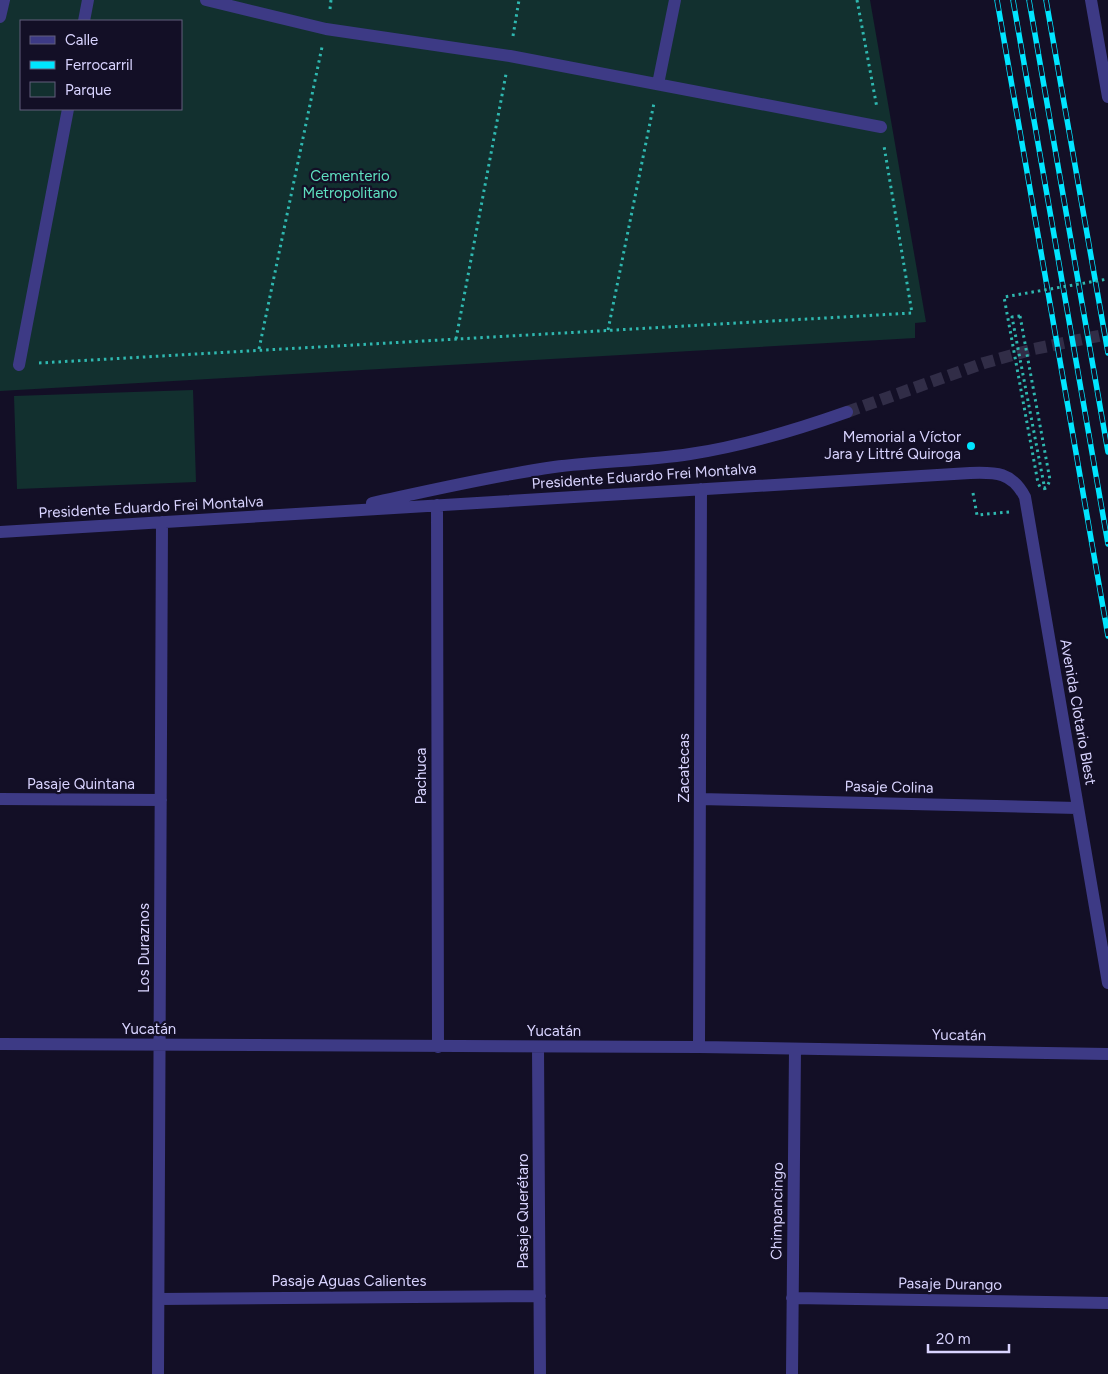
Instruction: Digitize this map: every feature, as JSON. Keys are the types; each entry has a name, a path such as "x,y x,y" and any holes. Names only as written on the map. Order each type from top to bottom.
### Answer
{"street":[{"path":"0,17 4,0"},
{"path":"84,20 88,0"},
{"path":"206,0 326,29 510,56 881,127"},
{"path":"658,84 675,0"},
{"path":"1091,0 1108,96"},
{"path":"19,365 68,110"},
{"name":"Presidente Eduardo Frei Montalva","path":"305,514 356,506 434,488 517,473 557,467 645,460 737,446 847,412"},
{"name":"Avenida Clotario Blest","path":"985,472 998,473 1014,482 1025,497 1108,983"},
{"name":"Presidente Eduardo Frei Montalva","path":"0,532 985,472"},
{"name":"Zacatecas","path":"699,1048 701,489"},
{"name":"Pachuca","path":"437,505 438,1047"},
{"name":"Los Duraznos","path":"158,1374 162,522"},
{"name":"Pasaje Colina","path":"700,799 1077,808"},
{"name":"Pasaje Quintana","path":"0,800 161,800"},
{"name":"Yucatán","path":"0,1044 699,1048 1108,1054"},
{"name":"Pasaje Querétaro","path":"538,1047 540,1374"},
{"name":"Chimpancingo","path":"792,1374 795,1049"},
{"name":"Pasaje Aguas Calientes","path":"159,1299 540,1296"},
{"name":"Pasaje Durango","path":"792,1298 1108,1304"}],"path":[{"path":"456,339 519,0"},
{"path":"19,365 912,313 881,127 857,0"},
{"path":"260,350 326,29"},
{"path":"608,330 658,84"},
{"path":"970,473 978,516 1048,505 1012,317 1020,316 1050,480 1048,487 1044,488 1038,483 1004,297 1108,279"}],"green space":[{"name":"Cementerio Metropolitano","path":"0,0 870,0 926,322 915,323 915,338 0,391"},
{"path":"193,390 196,482 17,489 14,396"}],"tunnel":[{"path":"847,412 984,363 1034,349 1108,334"}],"railway":[{"path":"997,0 1108,636"},
{"path":"1013,0 1108,544"},
{"path":"1029,0 1108,452"},
{"path":"1046,0 1108,353"}],"place":[{"name":"Memorial a Víctor Jara y Littré Quiroga","path":"971,446"}]}
